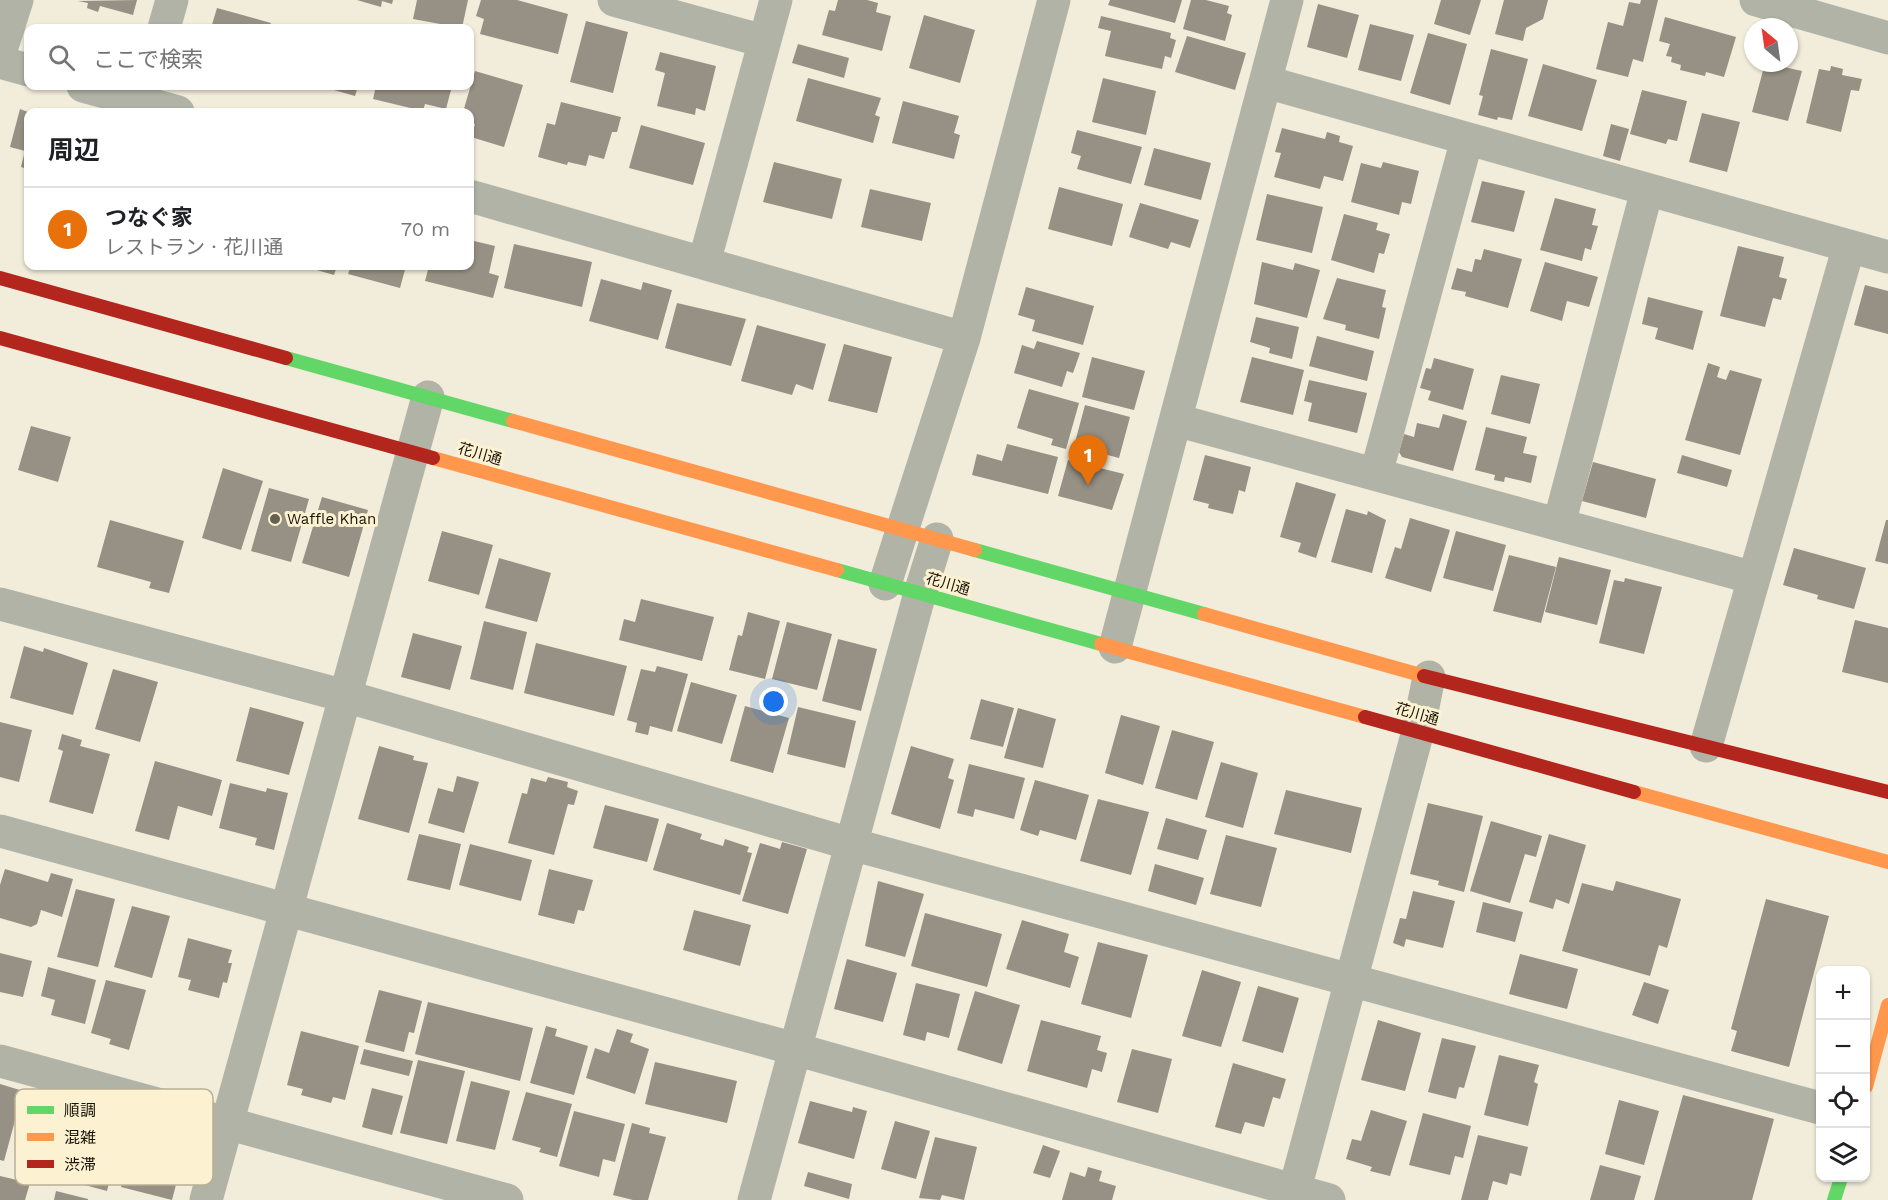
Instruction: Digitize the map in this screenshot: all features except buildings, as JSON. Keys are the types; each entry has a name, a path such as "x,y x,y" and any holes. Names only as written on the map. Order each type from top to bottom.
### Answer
{"street":[{"path":"0,53 17,0"},
{"path":"165,24 172,0"},
{"path":"614,0 764,41"},
{"path":"704,263 776,0"},
{"path":"885,584 964,338 1054,0"},
{"path":"1115,647 1287,0"},
{"path":"1756,0 1888,38"},
{"path":"0,62 24,69"},
{"path":"1266,82 1888,257"},
{"path":"114,90 144,94 170,108"},
{"path":"1376,474 1467,139"},
{"path":"1559,524 1647,190"},
{"path":"474,197 964,338"},
{"path":"1706,746 1849,246"},
{"path":"0,278 1429,677 1888,792"},
{"name":"花川通","path":"0,338 1888,862"},
{"path":"213,1175 428,397"},
{"path":"1176,420 1754,578"},
{"path":"754,1200 920,593 937,539"},
{"path":"0,604 345,696 851,844 1816,1107"},
{"path":"1293,1195 1418,731 1429,677"},
{"path":"0,831 795,1049 1293,1195 1329,1200"},
{"path":"1869,1074 1888,1005"},
{"path":"0,1062 99,1089"},
{"path":"213,1120 507,1200"},
{"path":"1834,1200 1840,1182"},
{"path":"206,1200 210,1185"}],"traffic: fast":[{"path":"286,358 513,421"},
{"path":"975,550 1204,614"},
{"path":"837,570 1101,644"},
{"path":"1834,1200 1840,1182"}],"traffic: slow":[{"path":"513,421 975,550"},
{"path":"433,458 837,570"},
{"path":"1204,614 1424,676"},
{"path":"1101,644 1365,717"},
{"path":"1634,792 1888,862"},
{"path":"1869,1074 1888,1005"}],"traffic: jam":[{"path":"0,278 286,358"},
{"path":"0,338 433,458"},
{"path":"1424,676 1888,792"},
{"path":"1365,717 1634,792"}],"place":[{"name":"つなぐ家","path":"1088,485"},
{"name":"Waffle Khan","path":"275,519"}]}
